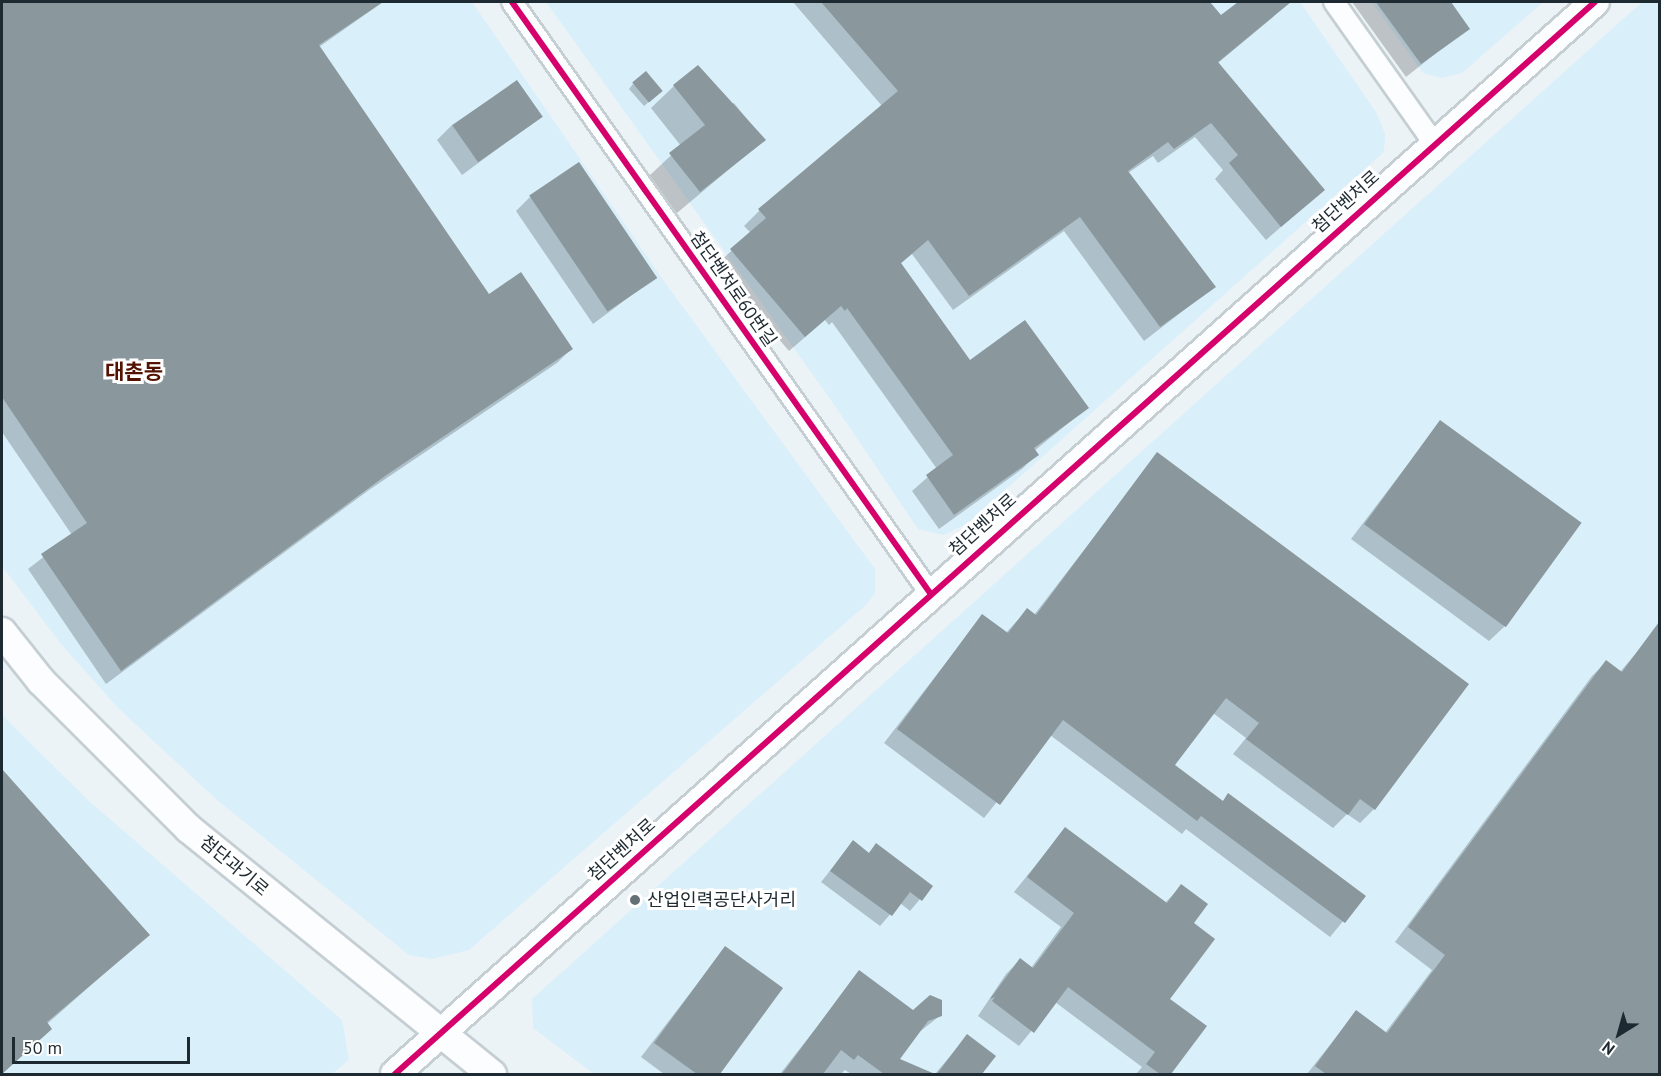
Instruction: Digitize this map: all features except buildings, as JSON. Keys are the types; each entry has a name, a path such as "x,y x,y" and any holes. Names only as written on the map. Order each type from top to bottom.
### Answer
{"street":[{"name":"첨단벤처로60번길","path":"512,2 930,593"},
{"path":"1334,2 1434,143"},
{"name":"첨단벤처로","path":"394,1074 1434,143 1595,2"},
{"name":"첨단과기로","path":"2,632 41,681 189,829 439,1035 492,1074"}],"shaded area":[{"path":"2,2 472,2 666,284 875,569 875,593 867,604 469,950 432,959 409,955 217,800 117,707 61,644 2,566"},
{"path":"546,2 1300,2 1376,112 1385,134 1384,152 967,524 943,535 918,529 833,403"},
{"path":"1372,2 1543,2 1462,73 1442,78 1423,73"},
{"path":"1642,2 1659,2 1659,1074 594,1074 533,1028 532,999"},
{"path":"2,715 89,801 342,1020 349,1060 332,1074 2,1074"}],"cycle path":[{"path":"512,2 930,593"},
{"path":"395,1074 1595,2"}],"place":[{"name":"산업인력공단사거리","path":"635,900"}],"district":[{"name":"대촌동","path":"134,372"}]}
